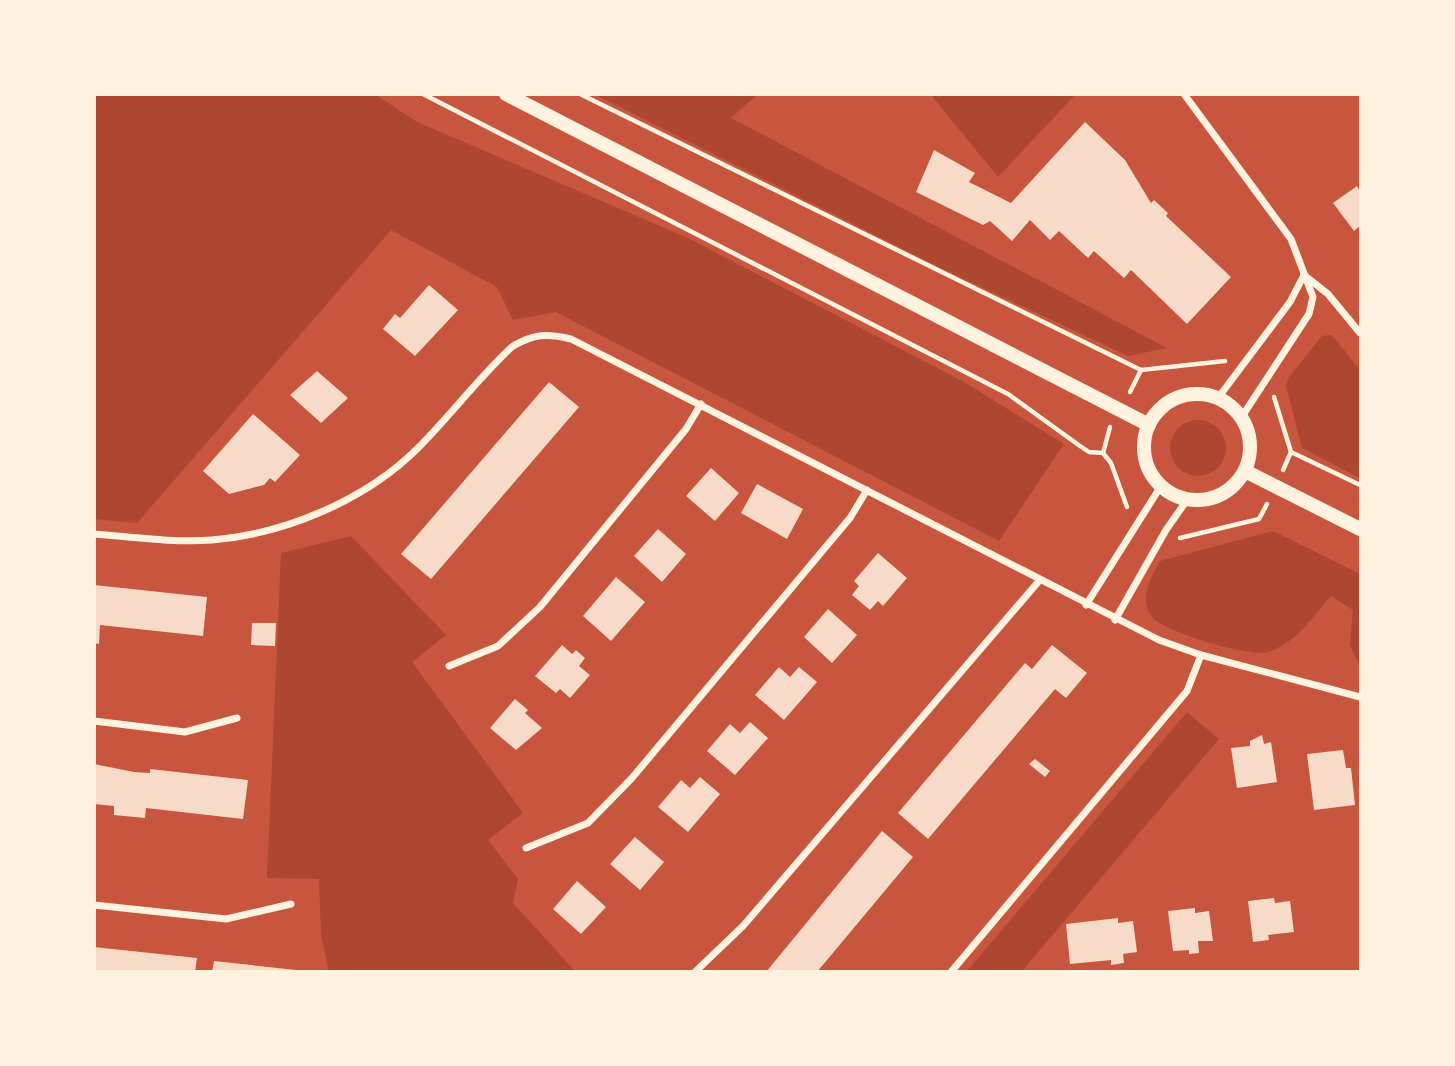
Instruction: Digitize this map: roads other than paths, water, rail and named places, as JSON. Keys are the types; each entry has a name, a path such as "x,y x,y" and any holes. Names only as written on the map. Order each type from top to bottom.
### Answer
{"main road":[{"path":"506,94 1149,425"},
{"path":"1185,396 1218,398 1241,418 1250,446 1245,471 1232,488 1218,496 1187,500 1161,486 1145,458 1144,442 1149,425 1170,402 1185,396"},
{"path":"1245,471 1360,529"}],"street":[{"path":"1184,94 1291,239 1313,297 1308,314 1241,418"},
{"path":"1304,275 1328,295 1360,332"},
{"path":"1218,398 1290,302 1304,275"},
{"path":"94,534 212,540 275,528 334,506 376,482 417,449 496,361 532,335 550,334 571,339 701,404 1115,620 1201,656 1360,697"},
{"path":"449,666 498,646 540,607 687,429 701,404"},
{"path":"1086,606 1161,486"},
{"path":"526,848 588,823 632,778 841,528 867,490"},
{"path":"1115,620 1166,530 1187,500"},
{"path":"695,971 743,926 1039,581"},
{"path":"951,971 1187,691 1201,656"},
{"path":"94,721 185,732 237,718"},
{"path":"94,905 226,919 290,904"}]}
